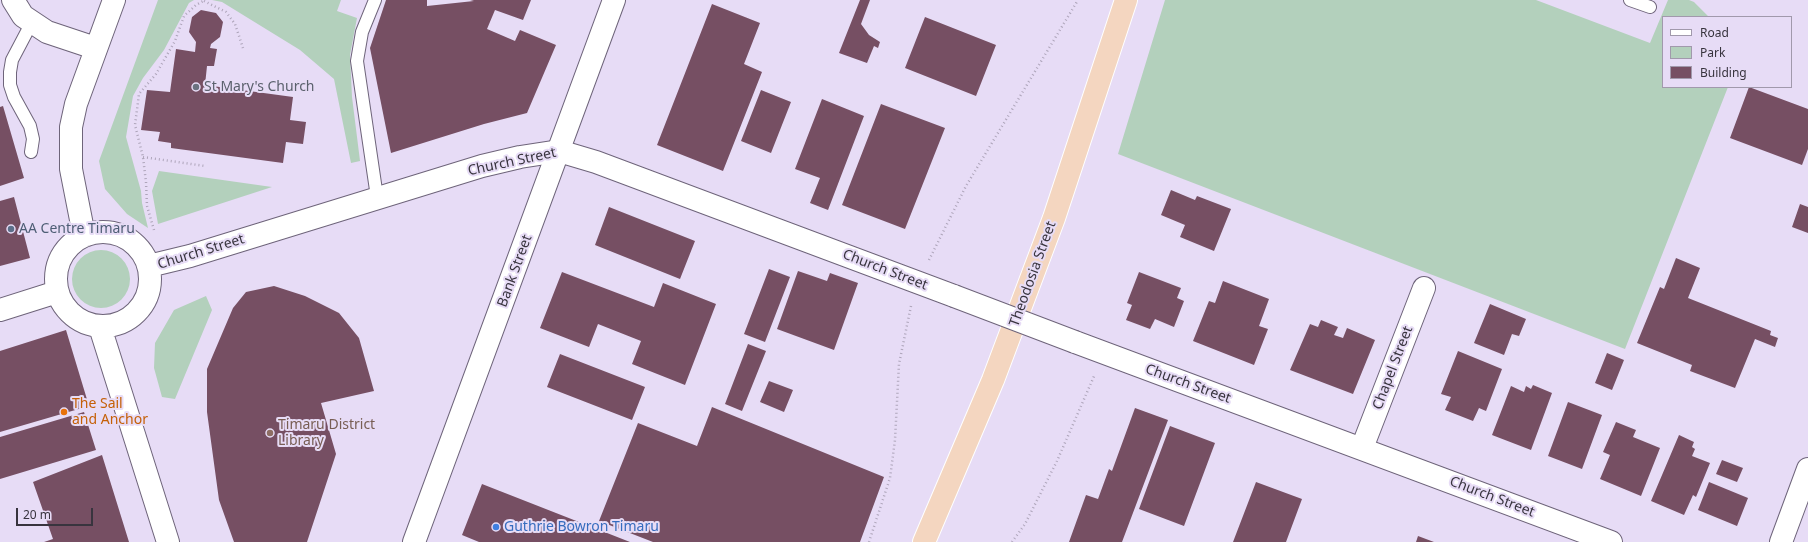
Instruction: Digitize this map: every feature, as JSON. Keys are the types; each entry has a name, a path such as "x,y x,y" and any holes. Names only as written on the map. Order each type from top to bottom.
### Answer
{"highway":[{"name":"Theodosia Street","path":"924,542 993,380 1054,218 1126,0"}],"street":[{"path":"13,0 23,16 47,32 95,48"},
{"path":"86,235 82,225 70,170 71,133 76,104 95,48 114,0"},
{"name":"Bank Street","path":"414,542 614,0"},
{"name":"Church Street","path":"149,268 157,264 190,256 377,197 482,166 520,157 559,151 596,162 1611,542"},
{"name":"Church Street","path":"102,232 118,234 132,242 142,254 149,268 150,283 147,297 139,310 128,320 114,325 100,326 88,324 78,320 62,303 57,292 55,278 58,265 64,252 74,242 86,235 102,232"},
{"name":"Chapel Street","path":"1362,448 1424,288"},
{"path":"0,310 57,292"},
{"path":"100,326 168,542"},
{"path":"1781,542 1808,469"}],"lane":[{"path":"375,0 362,32 357,61 377,197"},
{"path":"1630,0 1650,7"},
{"path":"31,152 33,139 30,126 14,98 10,85 10,72 12,60 32,22"}],"path":[{"path":"154,230 147,206 143,157 135,126 139,94 156,74 171,48 184,16 196,5 205,0 226,12 235,24 244,48"},
{"path":"869,542 890,478 895,440 898,364 906,322 917,283 966,186 1078,0"},
{"path":"143,157 205,166"},
{"path":"1012,542 1025,524 1057,462 1089,391 1103,353"}],"green space":[{"path":"158,0 194,0 189,3 164,50 143,78 133,96 126,137 141,191 142,203 148,228 127,214 105,189 99,161"},
{"path":"212,0 341,0 337,11 357,18 350,55 352,97 360,161 351,163 334,79 300,50 222,2"},
{"path":"1165,0 1536,0 1650,43 1668,0 1689,0 1694,2 1708,16 1662,16 1662,88 1728,88 1625,349 1118,154"},
{"path":"159,171 272,187 158,224 152,191"},
{"path":"101,250 112,252 125,263 128,268 130,279 128,290 117,303 112,306 101,308 90,306 77,295 74,290 72,279 74,268 85,255 90,252"},
{"path":"206,296 212,310 175,399 162,397 154,368 155,343 174,310"}],"building":[{"path":"386,0 427,0 427,6 474,1 470,0 531,0 523,20 495,10 487,29 515,41 520,30 556,45 527,113 484,124 391,153 370,48"},
{"path":"860,0 870,0 861,24 869,35 880,42 878,48 874,46 867,63 839,53"},
{"path":"712,4 760,23 744,64 762,72 723,171 657,145"},
{"name":"St Mary's Church","path":"201,10 216,13 223,22 220,37 211,44 210,48 217,49 214,66 207,66 205,85 293,97 290,120 306,122 303,144 286,142 283,163 171,148 171,143 158,141 160,132 141,130 147,90 170,92 176,49 195,52 196,42 189,32 192,17"},
{"path":"925,17 996,45 976,96 905,68"},
{"path":"1749,88 1808,109 1808,149 1802,165 1730,138"},
{"path":"761,90 791,102 771,153 741,141"},
{"path":"822,99 864,116 828,210 810,203 820,178 795,169"},
{"path":"881,104 945,128 905,229 842,205"},
{"path":"3,106 24,178 0,186 0,107"},
{"path":"1171,190 1195,200 1197,196 1231,209 1214,251 1180,237 1185,225 1161,215"},
{"name":"AA Centre Timaru","path":"14,197 30,258 0,266 0,201"},
{"path":"1800,204 1808,207 1808,233 1792,227"},
{"path":"609,207 695,241 680,279 595,245"},
{"path":"1676,258 1700,268 1688,298 1771,331 1770,335 1778,338 1775,347 1755,339 1735,388 1690,371 1692,365 1637,343 1660,287 1664,289"},
{"path":"769,269 790,277 765,342 744,334"},
{"path":"798,271 827,281 830,273 858,283 834,350 777,329"},
{"path":"562,272 654,307 663,283 716,304 685,385 632,364 641,341 598,324 589,347 540,328"},
{"path":"1139,272 1181,288 1177,298 1184,301 1174,327 1155,319 1150,329 1126,320 1132,305 1127,303"},
{"path":"1223,281 1269,299 1259,326 1268,329 1254,365 1193,341 1209,301 1215,303"},
{"name":"Timaru District Library","path":"274,286 305,296 339,313 359,338 374,391 321,403 336,454 307,542 234,542 219,500 207,412 207,369 233,308 246,292"},
{"path":"1490,304 1526,319 1519,336 1512,334 1504,355 1474,343"},
{"path":"1321,320 1338,327 1334,335 1343,338 1347,328 1375,340 1353,394 1290,370 1310,324 1318,327"},
{"path":"66,330 89,406 0,432 0,351"},
{"path":"748,344 766,351 742,411 725,404"},
{"path":"1458,351 1502,369 1486,411 1479,408 1473,421 1445,410 1451,397 1441,394"},
{"path":"1607,353 1624,360 1612,390 1595,383"},
{"path":"560,354 645,387 632,420 547,387"},
{"path":"769,381 793,390 784,412 760,402"},
{"path":"1533,385 1552,393 1531,450 1492,435 1511,386 1524,392 1526,386 1531,389"},
{"path":"1568,402 1602,415 1582,469 1548,456"},
{"path":"712,407 884,477 860,542 653,542 599,521 638,423 697,446"},
{"path":"1135,408 1168,420 1122,542 1069,542 1086,495 1098,499 1109,469 1112,471"},
{"path":"84,412 96,450 0,479 0,437"},
{"path":"1616,422 1636,430 1633,437 1660,448 1641,496 1600,479 1610,455 1603,452"},
{"path":"1170,426 1215,443 1184,526 1139,509"},
{"path":"1679,435 1694,442 1692,447 1695,449 1692,456 1710,463 1696,497 1693,495 1684,515 1651,501"},
{"path":"102,455 129,542 44,542 53,539 33,482"},
{"path":"1722,460 1743,468 1737,482 1716,474"},
{"path":"1256,482 1302,499 1286,542 1233,542"},
{"path":"1709,482 1748,498 1737,526 1698,510"},
{"path":"482,484 630,542 479,542 462,535"},
{"path":"1418,536 1434,542 1416,542"}],"place":[{"name":"St Mary's Church","path":"196,87"},
{"name":"AA Centre Timaru","path":"11,229"},
{"name":"The Sail and Anchor","path":"64,412"},
{"name":"Timaru District Library","path":"270,433"},
{"name":"Guthrie Bowron Timaru","path":"496,527"}]}
